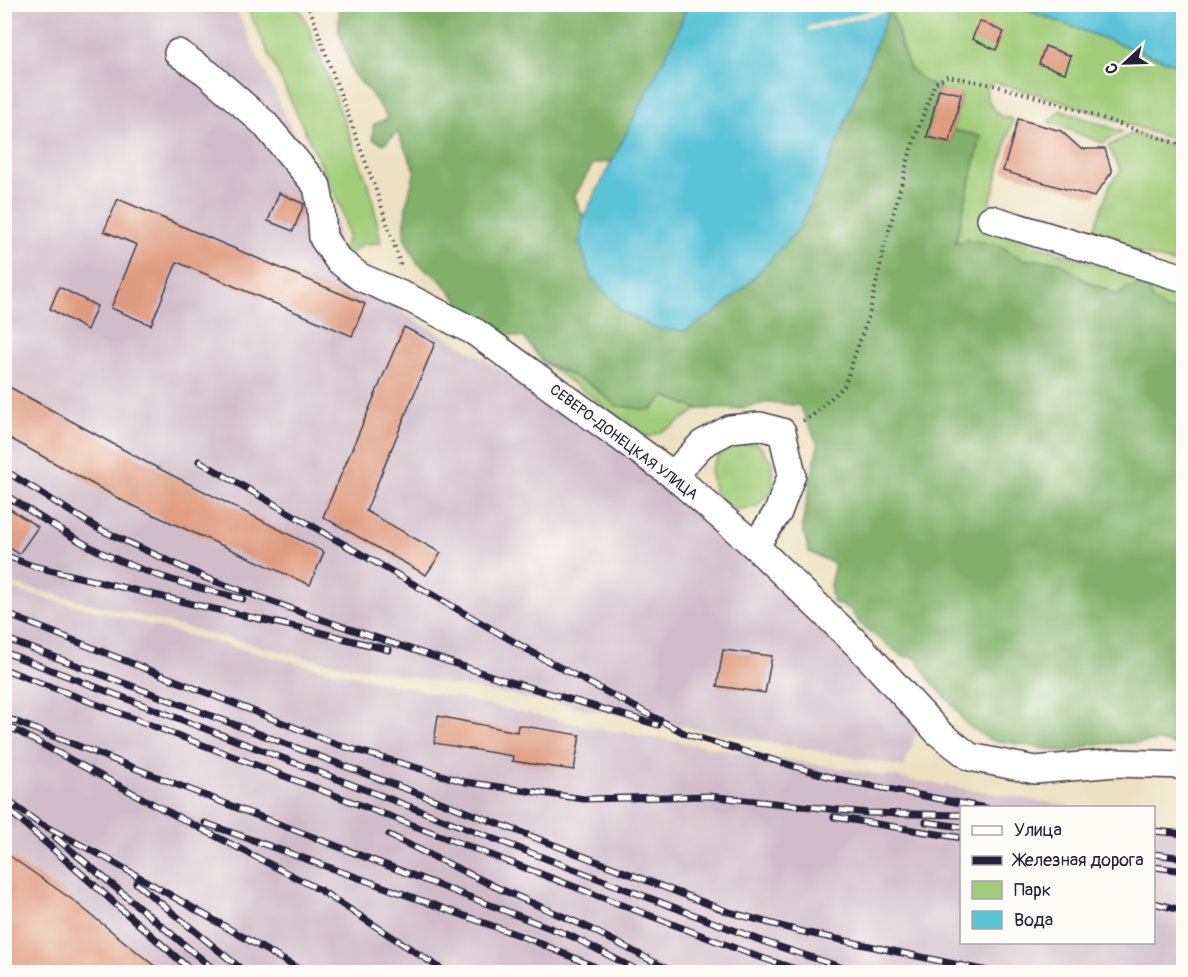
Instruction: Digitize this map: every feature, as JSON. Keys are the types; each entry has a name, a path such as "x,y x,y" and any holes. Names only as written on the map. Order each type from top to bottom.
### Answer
{"lane":[{"name":"СЕВЕРО-ДОНЕЦКАЯ УЛИЦА","path":"178,53 207,73 264,123 317,186 323,238 338,260 360,277 411,298 475,332 673,475 754,546 860,648 939,733 970,757 1035,770 1116,763 1184,765"},
{"path":"992,219 1184,278"},
{"path":"673,475 702,444 730,429 760,426 782,432 792,474 778,512 754,546"}],"path":[{"path":"306,4 311,12 377,193 411,298"},
{"path":"311,12 312,4"},
{"path":"782,432 812,416 844,387 869,315 911,148 935,83 947,76 993,85 1052,101 1184,146"}],"shaded area":[{"path":"5,5 234,5 336,224 343,280 459,344 673,475 929,697 904,767 307,658 5,582"},
{"path":"4,587 308,666 590,727 1071,806 960,806 960,944 1155,944 1155,820 1183,825 1183,972 5,972"}],"green space":[{"path":"246,5 296,5 305,18 371,192 381,243 362,244 351,253 343,250 348,237 342,210"},
{"path":"339,5 703,5 614,161 593,164 575,196 579,210 592,224 886,5 896,24 901,47 911,70 924,81 939,89 927,137 950,142 953,130 981,136 955,244 966,239 999,245 1022,259 1060,262 1084,280 1118,295 1128,287 1148,286 1152,299 1167,311 1183,307 1183,748 1160,741 1092,744 1069,753 990,740 966,724 928,678 916,658 902,656 860,624 850,609 832,602 830,584 835,564 809,552 802,526 818,445 800,406 770,402 737,409 698,409 665,396 651,410 616,406 591,385 542,361 524,338 485,330 438,278 417,263 404,237 406,206 415,170 397,132 384,144 373,139 373,125 388,118 369,91 353,74 339,31"},
{"path":"886,5 1013,5 1183,67 1183,143 1058,100 994,82 986,88 988,100 998,115 1013,119 983,228 1183,292 1183,307 1168,312 1152,299 1119,295 1084,280 1060,262 1021,259 999,245 955,245 981,137 953,130 961,95 928,84 911,70 894,20"},
{"path":"1061,110 1122,132 1102,143 1049,122"},
{"path":"1133,133 1183,149 1183,266 1091,238 1111,182 1121,171 1108,146"},
{"path":"542,361 591,385 616,406 665,396 698,409 671,427 649,437"},
{"path":"740,444 758,444 772,462 773,489 756,507 734,510 715,495 710,470 721,451"}],"water":[{"path":"687,5 891,5 827,168 799,228 750,282 716,312 686,331 654,328 622,311 591,277 580,244 583,218 677,33"},
{"path":"1013,5 1183,5 1183,67"}],"pier":[{"path":"894,5 892,10 808,31 808,27"}],"building":[{"path":"980,21 1004,32 996,50 972,39"},
{"path":"1045,46 1071,56 1065,73 1039,64"},
{"path":"939,89 961,94 950,142 927,137"},
{"path":"1018,119 1061,131 1081,149 1105,149 1112,172 1094,197 1003,171"},
{"path":"279,193 304,204 293,231 268,221"},
{"path":"118,199 365,304 352,336 177,262 151,325 111,308 137,245 104,231"},
{"path":"59,287 97,306 87,330 50,309"},
{"path":"404,327 435,343 366,511 441,553 426,575 323,517"},
{"path":"4,384 146,462 324,552 310,585 125,502 4,435"},
{"path":"4,505 38,527 19,554 4,544"},
{"path":"723,650 772,656 765,693 717,686"},
{"path":"438,716 517,732 518,725 580,735 574,770 512,761 513,756 434,743"},
{"path":"4,852 74,901 162,972 4,972"}],"railway":[{"path":"199,461 544,659 686,734 837,779 976,806"},
{"path":"4,470 97,528 206,578 323,620 501,679 658,725"},
{"path":"4,494 102,553 181,583 243,599"},
{"path":"4,555 33,566 389,650"},
{"path":"4,613 339,745 465,782 584,799 708,796 867,813 960,815"},
{"path":"4,638 729,912 799,931 992,972"},
{"path":"4,652 765,942 856,972"},
{"path":"4,669 753,955 805,972"},
{"path":"4,717 571,936 641,972"},
{"path":"4,724 320,890 446,972"},
{"path":"4,798 37,822 106,858 304,972"},
{"path":"11,812 193,972"},
{"path":"834,817 960,838"},
{"path":"926,822 960,827"},
{"path":"205,823 532,940 607,972"},
{"path":"1155,831 1184,834"},
{"path":"389,835 498,888 587,927 673,972"},
{"path":"55,837 217,972"},
{"path":"1155,854 1184,858"},
{"path":"1155,867 1184,871"},
{"path":"136,883 245,972"},
{"path":"1155,903 1184,911"}]}
